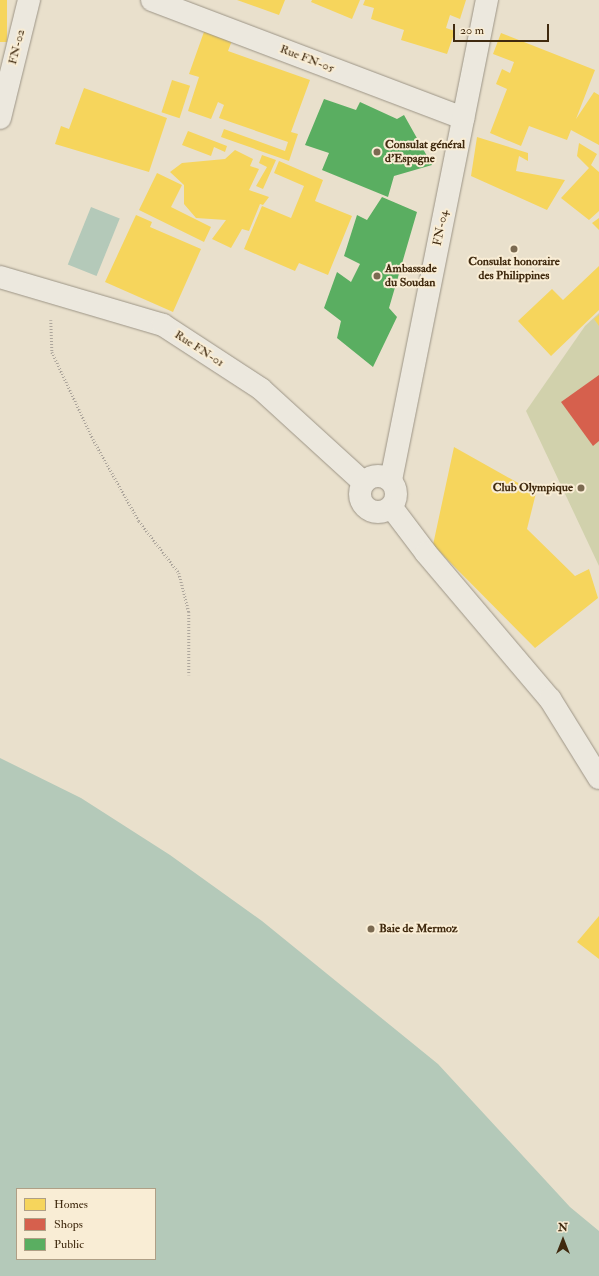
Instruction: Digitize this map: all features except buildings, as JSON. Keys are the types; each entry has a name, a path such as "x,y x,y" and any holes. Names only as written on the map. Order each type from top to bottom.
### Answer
{"street":[{"name":"FN-02","path":"0,118 29,0"},
{"name":"Rue FN-05","path":"152,0 463,118"},
{"name":"FN-04","path":"390,480 487,0"},
{"name":"Rue FN-01","path":"0,277 50,294 163,325 261,389 364,483"},
{"path":"374,476 385,476 390,480 397,492 392,508 378,513 367,509 360,493 364,483 374,476"},
{"path":"392,508 426,553 550,699 599,778"}],"path":[{"path":"50,294 52,352 93,439 139,521 179,573 189,612 189,675"}],"green space":[{"name":"Club Olympique","path":"599,313 599,566 526,411 585,326"}],"shaded area":[{"path":"91,207 120,219 97,276 68,264"},
{"path":"0,758 81,798 170,855 262,921 438,1064 570,1207 599,1231 599,1276 0,1276"}],"place":[{"name":"Consulat général d'Espagne","path":"377,152"},
{"name":"Consulat honoraire des Philippines","path":"514,249"},
{"name":"Ambassade du Soudan","path":"377,276"},
{"name":"Club Olympique","path":"581,488"},
{"name":"Baie de Mermoz","path":"371,929"}]}
